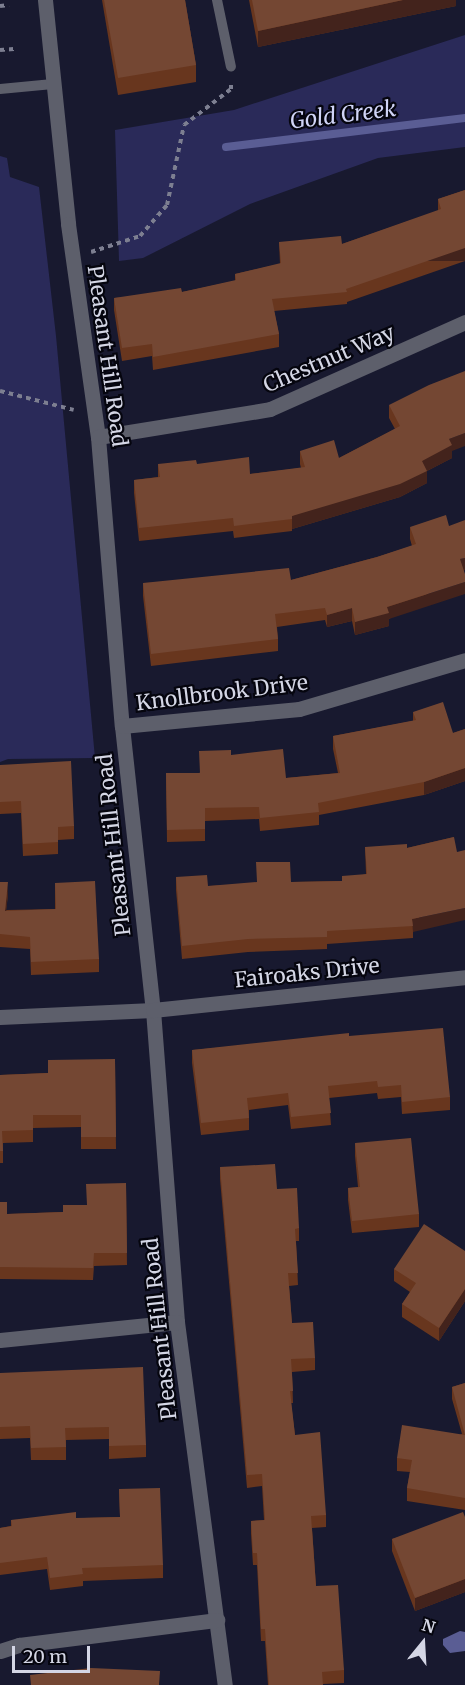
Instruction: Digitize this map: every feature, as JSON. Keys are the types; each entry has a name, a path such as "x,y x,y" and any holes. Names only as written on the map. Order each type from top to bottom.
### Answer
{"street":[{"name":"Pleasant Hill Road","path":"45,0 73,256 98,437 122,726 153,1010 177,1322 225,1685"},
{"name":"Chestnut Way","path":"98,437 270,409 465,322"},
{"name":"Knollbrook Drive","path":"122,726 298,709 465,660"},
{"name":"Fairoaks Drive","path":"0,1017 153,1010 465,977"},
{"path":"0,1340 177,1322"},
{"path":"0,1651 19,1645 217,1620"}],"lane":[{"path":"217,0 231,67"},
{"path":"0,89 53,84"}],"path":[{"path":"0,6 9,4"},
{"path":"0,50 14,49"},
{"path":"73,256 102,250 140,236 167,205 184,125 231,88 231,67"},
{"path":"0,391 95,415"}],"shaded area":[{"path":"465,35 465,147 378,158 250,204 143,258 119,261 115,130 234,110"},
{"path":"0,156 7,158 10,177 39,187 56,336 95,758 8,759 0,762"}],"water":[{"path":"460,1631 465,1632 465,1651 450,1653 443,1645 443,1639"}],"building":[{"path":"104,0 185,0 196,65 118,78"},
{"path":"252,0 403,0 258,31"},
{"path":"465,190 465,248 346,289 347,292 272,299 279,334 153,357 152,344 122,348 114,298 181,288 182,292 236,280 235,274 281,263 279,242 341,236 342,244 441,209 438,199"},
{"path":"465,371 465,433 449,439 452,445 422,461 427,471 400,484 292,516 292,519 234,526 233,518 139,528 134,480 160,477 158,464 196,460 197,464 249,457 250,474 305,467 300,451 334,440 339,458 400,426 389,405 429,385"},
{"path":"446,515 449,526 465,520 465,558 460,559 465,582 387,607 389,613 355,622 352,608 327,615 325,608 275,614 278,639 151,654 143,583 289,568 291,580 416,544 410,527"},
{"path":"443,702 453,733 465,729 465,768 424,782 318,803 319,812 260,818 259,807 205,808 205,829 167,830 166,773 200,773 199,751 231,750 231,755 283,749 286,778 340,773 333,736 416,720 413,712"},
{"path":"71,761 74,826 58,827 58,842 23,844 21,801 0,802 0,765"},
{"path":"454,837 457,852 465,850 465,908 412,919 413,926 327,931 327,937 248,939 182,946 176,877 207,875 208,886 257,882 256,862 290,862 291,882 342,881 342,876 367,874 365,847 407,844 407,848"},
{"path":"95,881 99,959 31,962 30,937 0,934 0,882 8,882 5,911 56,909 55,883"},
{"path":"443,1028 450,1097 402,1102 401,1085 378,1087 377,1081 328,1086 331,1113 291,1117 288,1093 247,1098 249,1118 201,1123 192,1050 349,1033 349,1036"},
{"path":"115,1059 116,1137 81,1137 81,1115 33,1115 33,1130 2,1131 3,1151 0,1151 0,1075 48,1073 48,1060"},
{"path":"411,1138 419,1214 352,1221 348,1188 360,1187 355,1143"},
{"path":"275,1164 277,1189 297,1188 299,1228 295,1229 298,1273 288,1273 292,1323 313,1322 315,1358 291,1359 293,1391 290,1391 295,1435 320,1432 326,1515 311,1516 316,1586 338,1585 344,1670 322,1672 323,1685 269,1685 265,1629 261,1629 257,1553 253,1553 251,1521 265,1520 262,1474 247,1475 220,1167"},
{"path":"126,1183 127,1253 94,1253 93,1268 0,1267 0,1202 7,1202 7,1214 63,1212 63,1205 87,1205 86,1184"},
{"path":"424,1224 465,1251 465,1289 439,1328 402,1304 416,1283 394,1269"},
{"path":"143,1367 146,1445 109,1446 109,1427 65,1428 66,1447 31,1448 30,1426 0,1427 0,1373"},
{"path":"465,1383 465,1435 452,1387"},
{"path":"402,1425 465,1435 465,1498 407,1488 412,1460 397,1458"},
{"path":"160,1488 163,1565 82,1568 83,1574 50,1578 47,1557 0,1563 0,1528 12,1526 11,1520 76,1512 76,1518 120,1517 119,1489"},
{"path":"463,1512 465,1517 465,1579 415,1598 392,1539"},
{"path":"91,1668 160,1671 159,1685 31,1685 30,1675"}],"waterway":[{"name":"Gold Creek","path":"226,147 465,118"}]}
